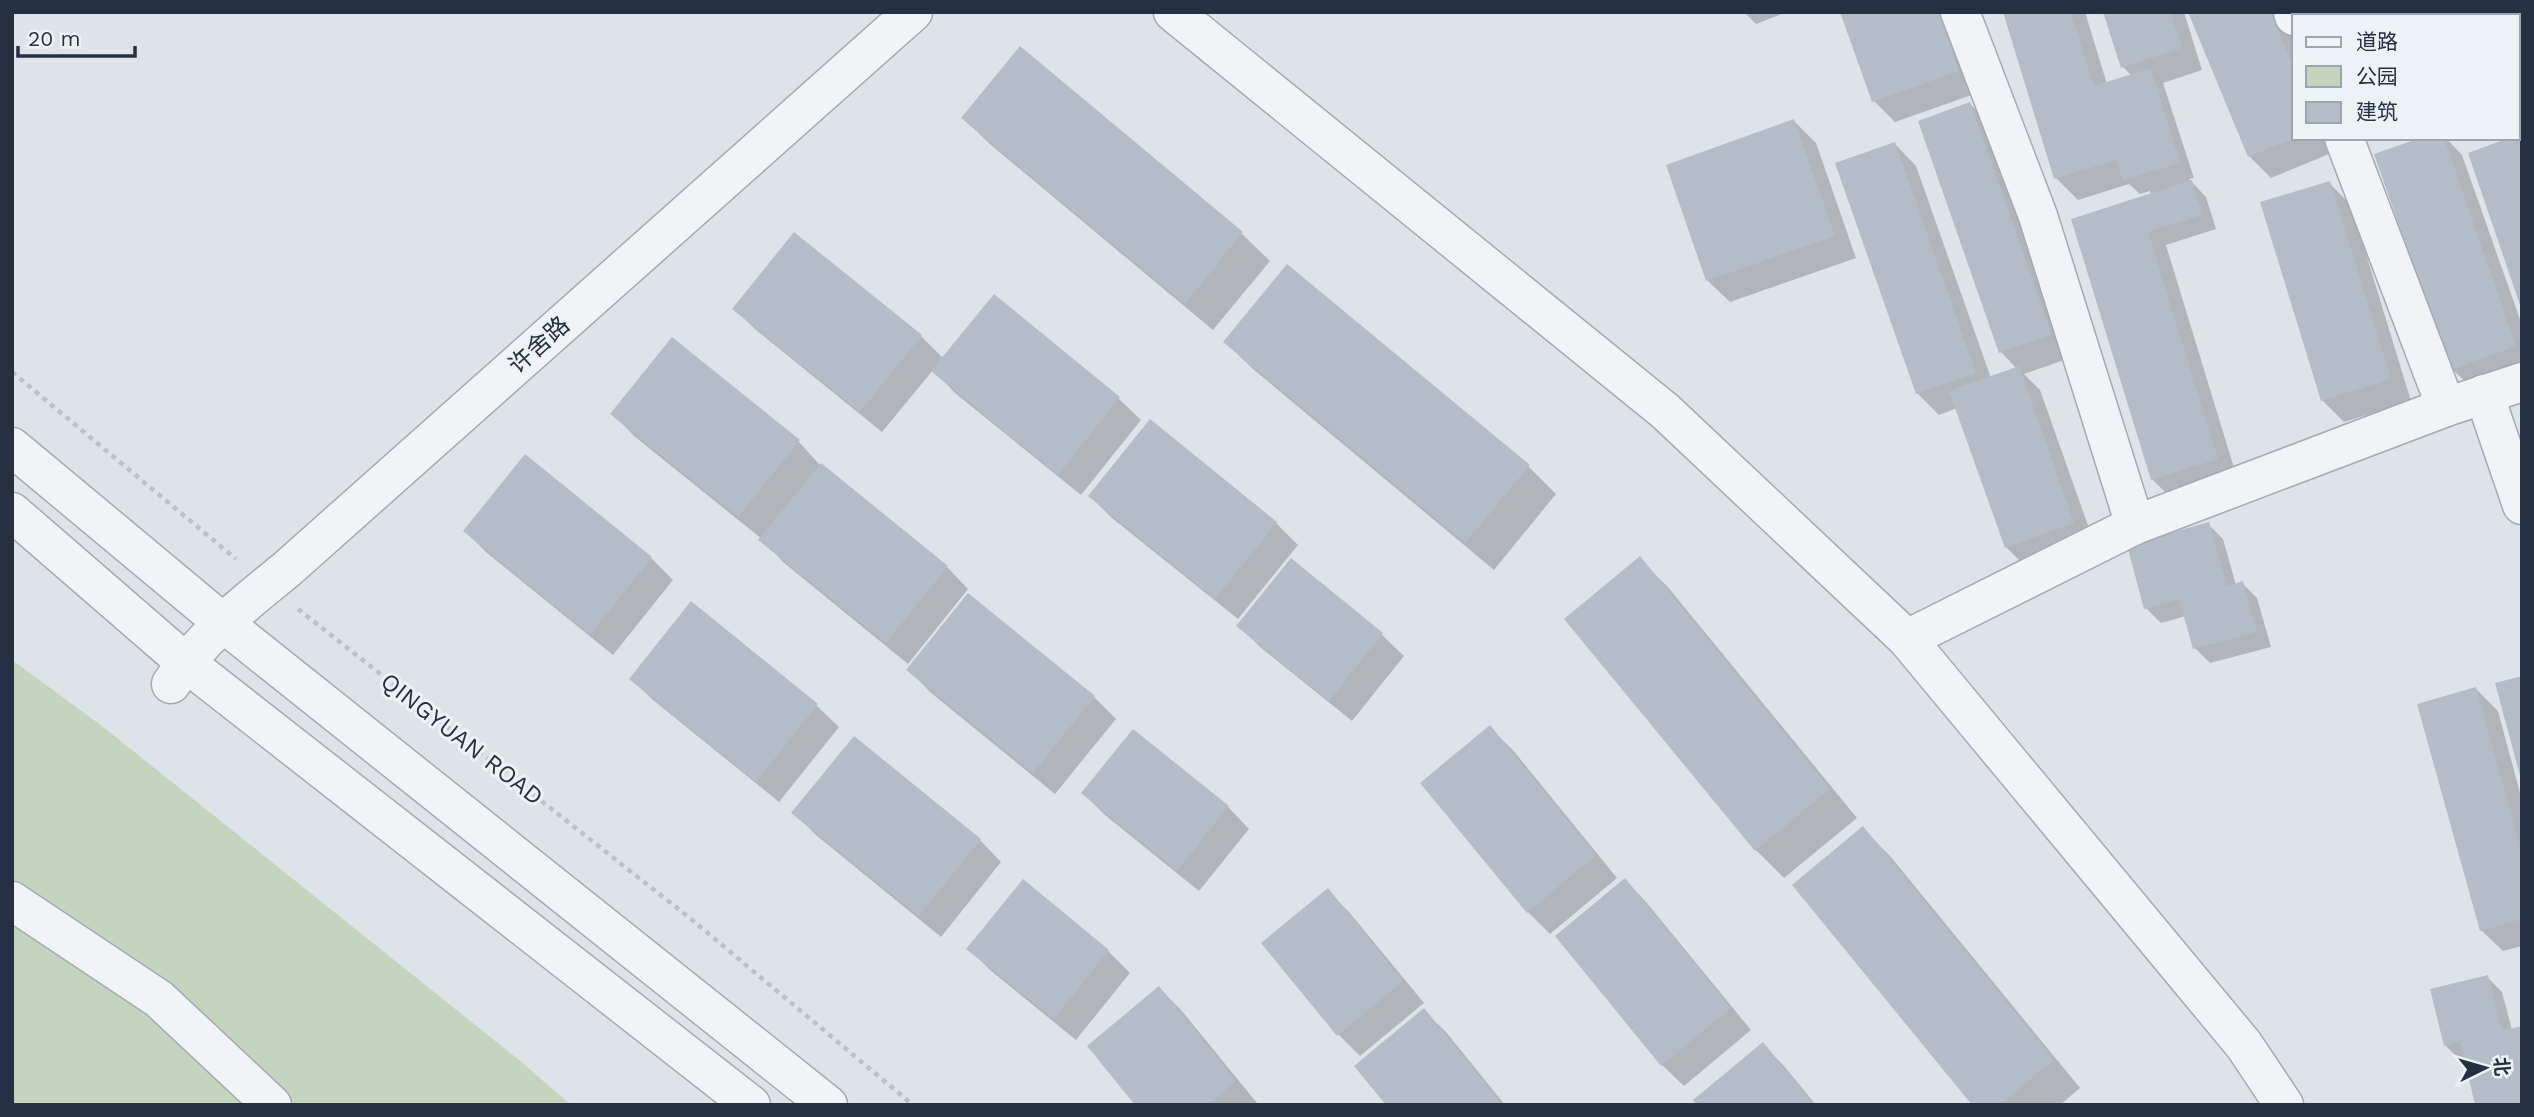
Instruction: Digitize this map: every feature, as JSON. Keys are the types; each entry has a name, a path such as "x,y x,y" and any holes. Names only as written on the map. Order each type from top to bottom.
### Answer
{"street":[{"name":"许舍路","path":"178,673 222,622 913,12"},
{"path":"1173,12 1665,411 1907,639 2244,1045 2284,1105"},
{"path":"1960,12 2038,216 2135,525"},
{"path":"2345,140 2446,407"},
{"path":"1907,639 2135,525 2446,407 2522,382"},
{"path":"2484,394 2522,505"},
{"path":"12,447 222,622 828,1105"},
{"path":"12,512 178,673 751,1105"},
{"path":"12,901 159,999 272,1105"}],"path":[{"name":"QINGYUAN ROAD","path":"12,372 267,585 691,919 913,1105"}],"green space":[{"path":"12,660 102,726 519,1060 571,1105 12,1105"}],"building":[{"path":"1840,12 1939,12 1959,71 1872,102"},
{"path":"2003,12 2071,12 2094,86 2151,68 2180,163 2123,180 2116,160 2054,179"},
{"path":"2103,12 2170,12 2182,48 2121,68"},
{"path":"2188,12 2271,12 2292,65 2292,139 2248,157"},
{"path":"2318,12 2386,14 2318,14"},
{"path":"2404,12 2450,14 2404,14"},
{"path":"1020,46 1243,232 1185,304 961,118"},
{"path":"1970,102 2052,335 1999,353 1918,121"},
{"path":"1794,119 1835,236 1706,281 1666,165"},
{"path":"2520,134 2521,308 2468,153 2504,140 2520,140"},
{"path":"2414,140 2445,140 2516,346 2450,370 2374,154"},
{"path":"1895,142 1976,373 1916,394 1835,163"},
{"path":"2192,180 2202,215 2148,232 2218,459 2151,480 2071,219"},
{"path":"2330,181 2391,379 2321,401 2260,202"},
{"path":"794,232 922,335 860,412 732,309"},
{"path":"1287,264 1530,465 1465,543 1223,342"},
{"path":"994,294 1120,397 1058,475 931,371"},
{"path":"672,337 800,440 738,517 610,414"},
{"path":"2019,366 2074,523 2005,548 1949,391"},
{"path":"1150,419 1277,522 1215,599 1088,496"},
{"path":"525,454 652,557 590,635 463,531"},
{"path":"821,463 948,566 886,643 758,540"},
{"path":"2209,522 2227,586 2243,581 2257,632 2193,649 2179,599 2144,609 2127,545"},
{"path":"1640,556 1830,789 1755,851 1564,619"},
{"path":"1291,558 1383,633 1329,701 1236,626"},
{"path":"968,593 1095,696 1033,773 906,670"},
{"path":"691,601 818,704 756,782 629,679"},
{"path":"2522,676 2522,779 2521,779 2495,683"},
{"path":"2476,687 2522,854 2522,919 2480,931 2417,704"},
{"path":"1490,725 1596,855 1527,913 1420,783"},
{"path":"1133,729 1229,806 1177,871 1081,793"},
{"path":"854,736 981,839 919,916 791,813"},
{"path":"1863,826 2054,1060 1999,1105 1972,1105 1792,885"},
{"path":"1625,878 1731,1008 1661,1066 1555,936"},
{"path":"1023,879 1109,950 1054,1019 966,949"},
{"path":"1328,888 1403,981 1337,1036 1261,943"},
{"path":"2488,975 2502,1031 2522,1026 2522,1105 2475,1105 2460,1041 2444,1046 2430,989"},
{"path":"1159,986 1236,1081 1207,1105 1135,1105 1087,1046"},
{"path":"1424,1008 1503,1105 1386,1105 1354,1066"},
{"path":"1763,1042 1814,1105 1697,1105 1693,1100"}]}
